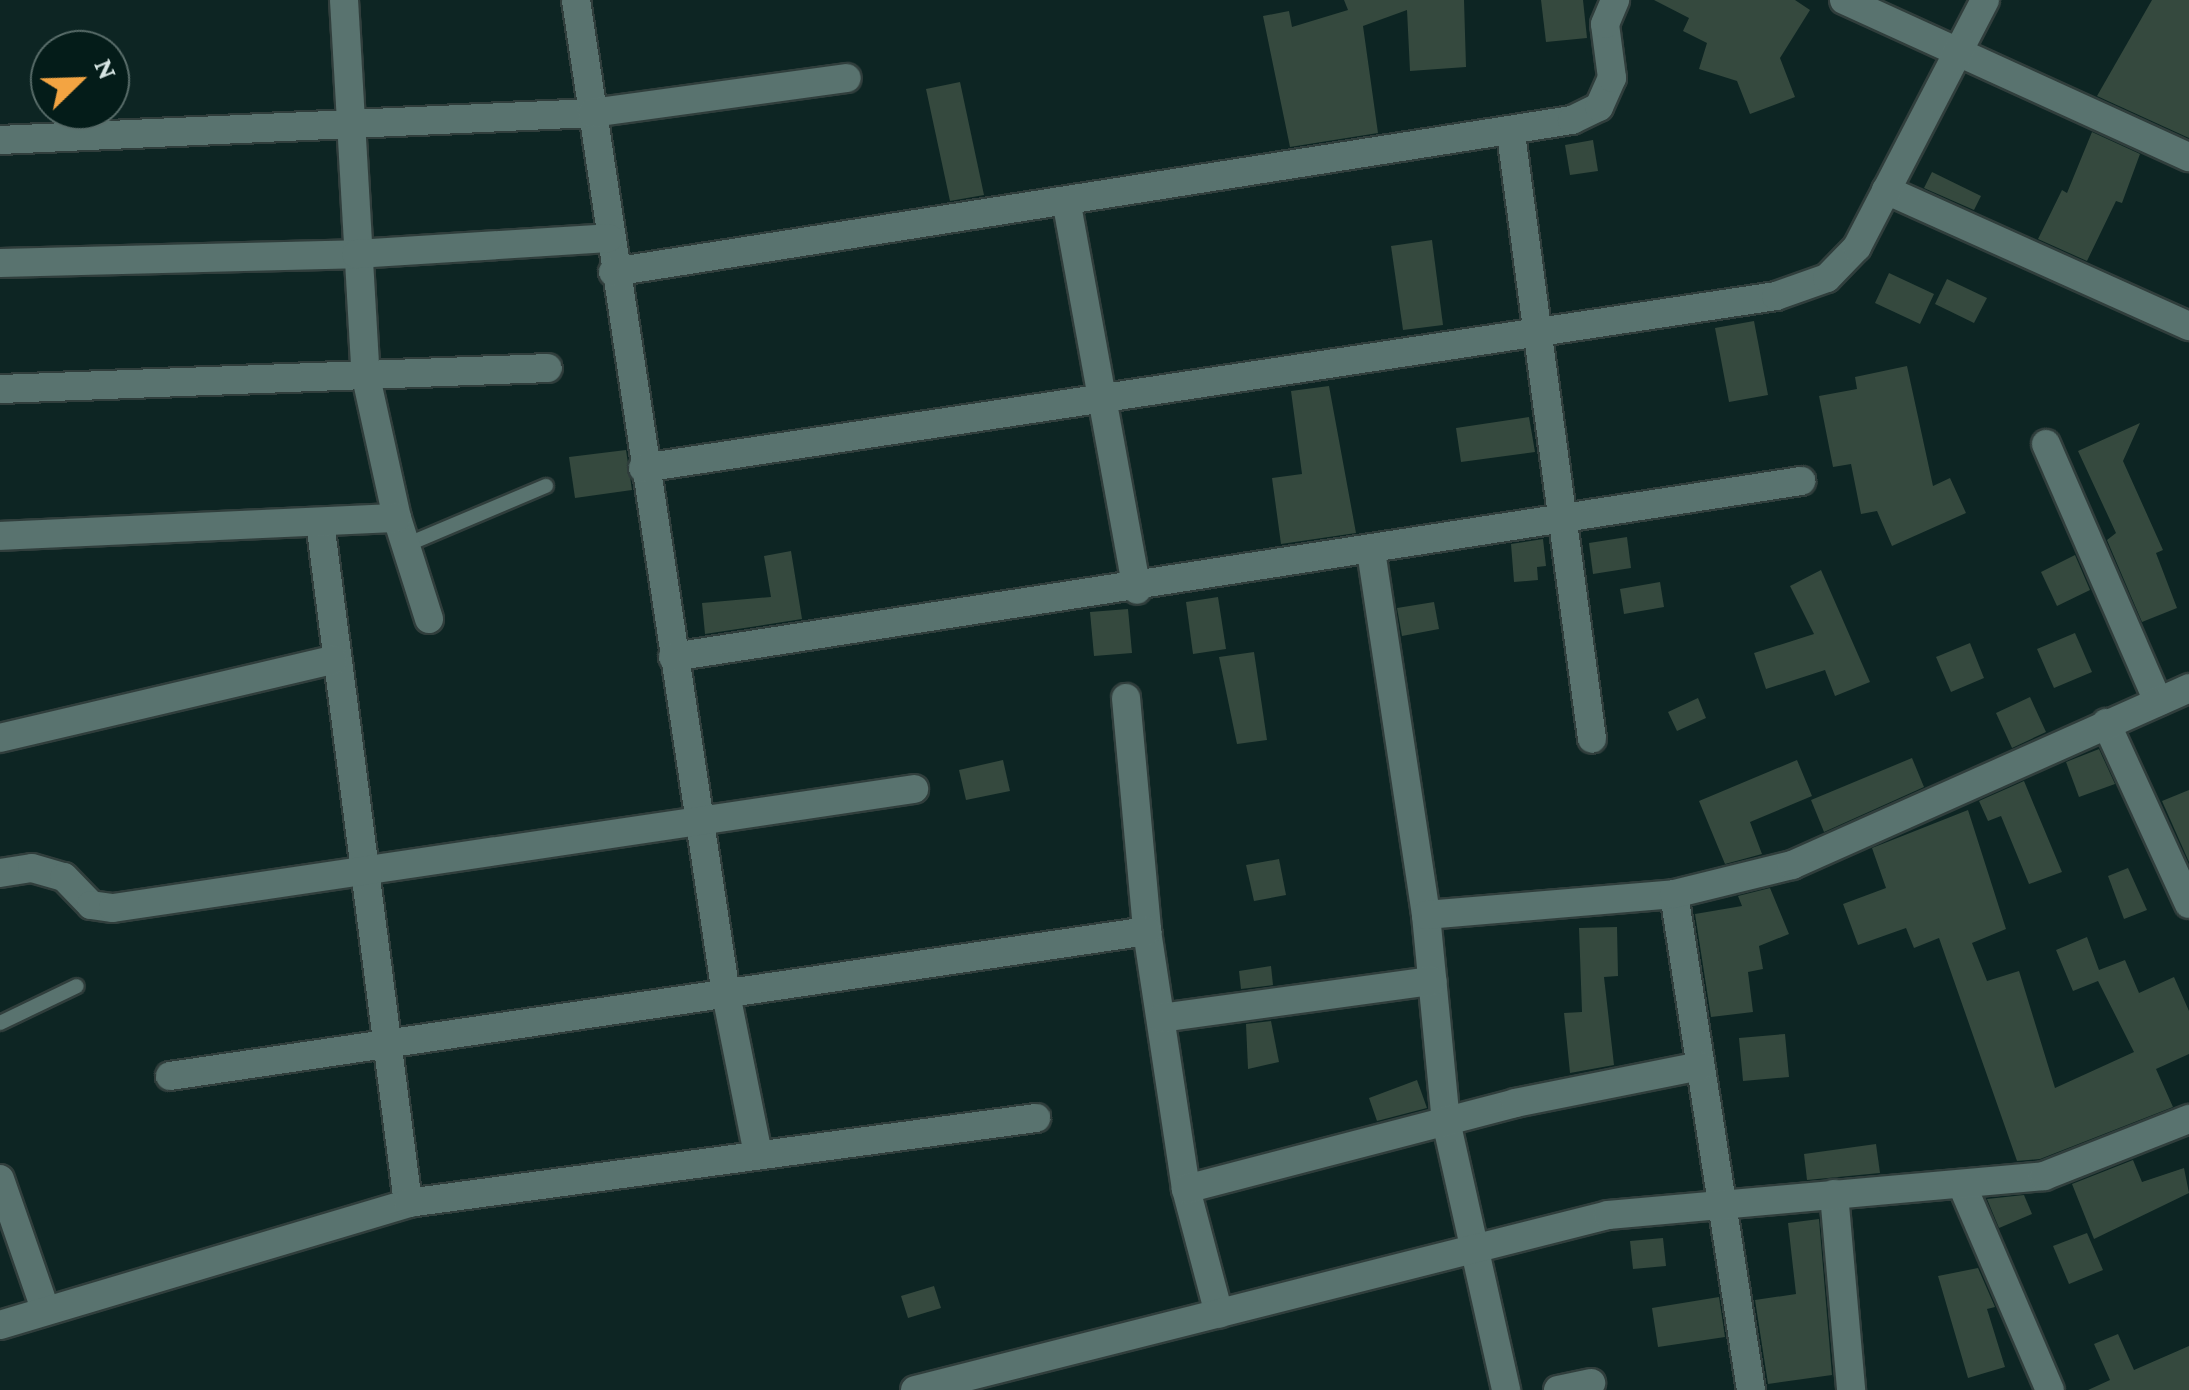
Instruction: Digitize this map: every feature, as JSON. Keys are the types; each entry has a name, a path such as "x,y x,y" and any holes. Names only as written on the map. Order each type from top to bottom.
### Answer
{"street":[{"path":"344,0 348,127 366,377 401,531 430,619"},
{"path":"576,0 613,272 698,820 726,994 758,1154"},
{"path":"613,272 1511,134 1599,107 1612,78 1605,24 1614,0"},
{"path":"1844,0 1958,56 2189,157"},
{"path":"644,468 1101,394 1776,296 1827,278 1857,247 1985,0"},
{"path":"0,140 592,113 847,78"},
{"path":"1511,134 1592,739"},
{"path":"1886,190 2189,326"},
{"path":"1067,205 1137,590"},
{"path":"0,263 356,254 608,238"},
{"path":"0,388 548,368"},
{"path":"2046,444 2158,702"},
{"path":"673,657 1137,590 1563,516 1801,481"},
{"path":"0,536 320,522 401,531"},
{"path":"320,522 333,660 408,1202"},
{"path":"1371,551 1426,914 1446,1121 1506,1390"},
{"path":"0,738 333,660"},
{"path":"1426,914 1674,894 1792,864 2189,688"},
{"path":"1126,698 1147,930 1160,1018 1186,1189 1218,1314"},
{"path":"2106,723 2189,904"},
{"path":"0,873 32,868 64,878 92,905 113,908 362,866 914,788"},
{"path":"1674,894 1752,1390"},
{"path":"170,1076 386,1048 1147,930"},
{"path":"1160,1018 1432,981"},
{"path":"1186,1189 1446,1121 1700,1066"},
{"path":"0,1325 45,1309 211,1266 408,1202 1036,1118"},
{"path":"915,1390 1608,1215 1720,1201 2044,1176 2189,1120"},
{"path":"0,1180 45,1309"},
{"path":"1962,1185 2050,1390"},
{"path":"1834,1194 1851,1390"},
{"path":"1558,1390 1591,1382"}],"lane":[{"path":"401,531 546,486"},
{"path":"0,1023 77,986"}],"building":[{"path":"1344,0 1464,0 1466,67 1410,71 1407,10 1363,26 1378,133 1290,147 1263,16 1289,11 1292,27 1348,10"},
{"path":"1541,0 1583,0 1587,38 1546,42"},
{"path":"1654,0 1795,0 1810,10 1780,58 1795,97 1750,114 1737,81 1699,69 1707,43 1683,31 1689,18"},
{"path":"2152,0 2189,0 2189,138 2097,96"},
{"path":"960,82 984,195 950,201 926,89"},
{"path":"2092,132 2140,154 2122,203 2116,201 2087,261 2038,239 2062,190 2067,193"},
{"path":"1593,140 1598,171 1570,175 1565,145"},
{"path":"1932,172 1981,196 1974,210 1924,188"},
{"path":"1432,240 1443,325 1403,330 1391,246"},
{"path":"1889,273 1934,294 1920,324 1875,303"},
{"path":"1947,279 1987,298 1974,323 1935,304"},
{"path":"1754,321 1768,395 1729,402 1715,328"},
{"path":"1907,366 1933,486 1950,478 1966,513 1892,546 1877,511 1861,514 1851,464 1833,467 1819,396 1857,389 1855,377"},
{"path":"1329,386 1356,533 1281,544 1272,478 1302,474 1291,391"},
{"path":"1529,417 1535,452 1461,462 1456,428"},
{"path":"2140,423 2123,461 2163,550 2156,553 2177,608 2142,622 2107,540 2116,533 2078,451"},
{"path":"626,450 632,490 575,498 569,457"},
{"path":"1627,537 1631,568 1593,574 1589,543"},
{"path":"1543,539 1546,566 1537,567 1538,580 1514,582 1511,544"},
{"path":"791,551 802,619 705,634 702,603 771,597 764,556"},
{"path":"2075,555 2090,590 2057,606 2041,572"},
{"path":"1821,570 1870,682 1835,696 1825,670 1766,689 1754,653 1814,634 1790,586"},
{"path":"1660,582 1664,607 1624,614 1620,589"},
{"path":"1218,597 1226,649 1193,654 1186,602"},
{"path":"1434,602 1439,629 1402,636 1397,608"},
{"path":"1128,609 1132,653 1094,656 1090,612"},
{"path":"2075,633 2092,672 2054,688 2037,649"},
{"path":"1970,643 1984,678 1951,692 1936,657"},
{"path":"1254,652 1267,740 1237,744 1219,657"},
{"path":"2030,697 2046,732 2012,748 1996,713"},
{"path":"1698,698 1706,718 1677,731 1668,712"},
{"path":"2099,749 2115,784 2079,797 2066,762"},
{"path":"1912,758 1924,787 1824,832 1811,800"},
{"path":"1003,760 1010,791 966,800 959,770"},
{"path":"1797,760 1812,796 1750,822 1762,854 1725,864 1699,801"},
{"path":"2024,781 2062,872 2029,884 2001,816 1988,821 1979,801"},
{"path":"2189,790 2189,862 2162,801"},
{"path":"1968,810 2006,929 1972,943 1987,981 2019,971 2055,1088 2134,1052 2098,981 2073,991 2056,950 2087,937 2099,970 2125,960 2139,993 2174,977 2189,1011 2189,1054 2156,1069 2173,1107 2040,1159 2017,1161 1939,938 1914,948 1906,928 1858,945 1843,904 1886,888 1872,848"},
{"path":"1279,859 1286,895 1254,901 1246,865"},
{"path":"2128,868 2147,910 2124,919 2108,876"},
{"path":"1770,888 1789,934 1759,946 1763,969 1748,972 1753,1012 1711,1017 1695,914 1742,906 1738,896"},
{"path":"1617,927 1618,976 1604,977 1614,1065 1570,1073 1564,1013 1582,1012 1579,928"},
{"path":"1271,966 1273,985 1241,989 1239,971"},
{"path":"1271,1021 1279,1062 1248,1069 1246,1024"},
{"path":"1785,1034 1789,1077 1743,1081 1739,1038"},
{"path":"1417,1080 1427,1108 1377,1121 1369,1098"},
{"path":"1876,1144 1880,1173 1807,1180 1804,1154"},
{"path":"2133,1160 2142,1182 2184,1168 2189,1193 2094,1239 2072,1184"},
{"path":"2024,1195 2032,1214 1999,1228 1987,1199"},
{"path":"1819,1219 1832,1375 1768,1384 1755,1300 1796,1294 1788,1223"},
{"path":"2087,1233 2103,1270 2069,1284 2053,1246"},
{"path":"1663,1238 1666,1266 1633,1269 1630,1241"},
{"path":"1978,1268 1995,1307 1987,1309 2005,1367 1968,1378 1938,1276"},
{"path":"934,1286 941,1308 908,1318 901,1296"},
{"path":"1719,1297 1725,1337 1658,1347 1652,1308"},
{"path":"2118,1334 2134,1370 2189,1346 2189,1390 2088,1390 2110,1380 2094,1344"}]}
